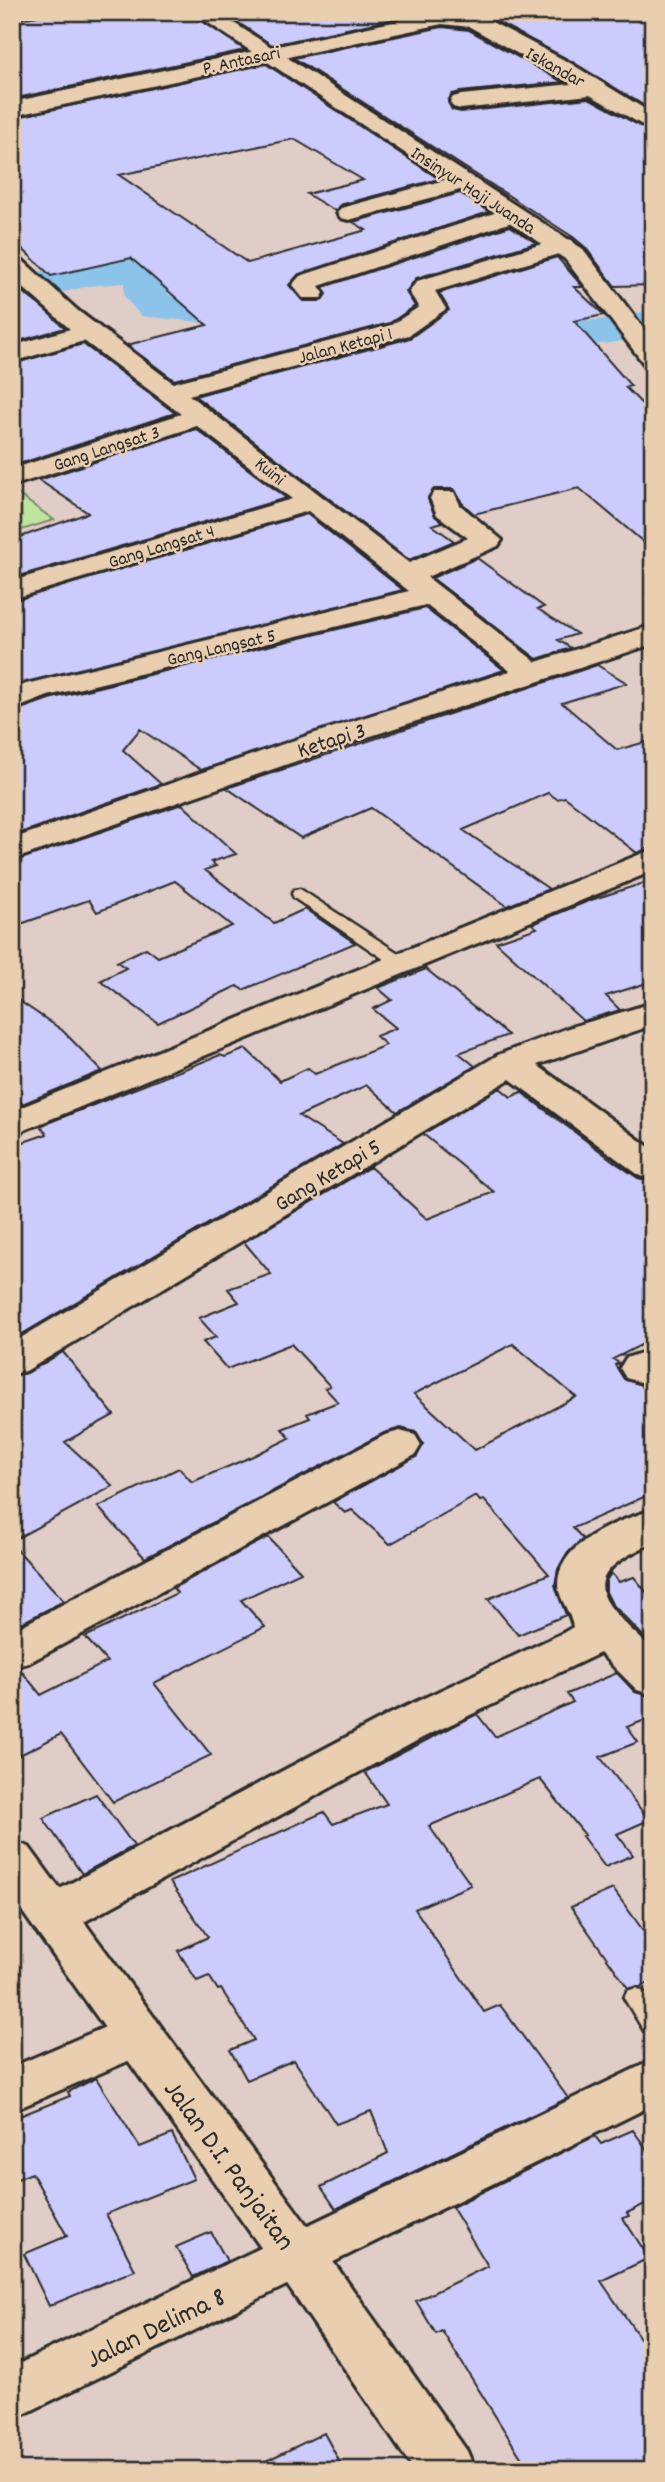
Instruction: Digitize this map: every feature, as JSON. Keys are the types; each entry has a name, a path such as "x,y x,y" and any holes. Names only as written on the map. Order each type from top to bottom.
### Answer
{"street":[{"name":"Insinyur Haji Juanda","path":"202,12 263,54 563,245 585,264 653,359"},
{"name":"P. Antasari","path":"12,109 451,16"},
{"name":"Iskandar","path":"451,16 594,88 653,124"},
{"path":"461,102 594,88"},
{"path":"349,213 463,182"},
{"path":"312,293 304,285 309,281 513,214"},
{"name":"Jalan Ketapi 1","path":"167,393 410,326 433,307 422,295 422,289 452,277 563,245"},
{"name":"Kuini","path":"27,285 533,674"},
{"path":"12,354 89,331"},
{"name":"Gang Langsat 3","path":"12,478 199,417"},
{"path":"406,575 488,540 447,509 444,498"},
{"name":"Gang Langsat 4","path":"12,590 310,502"},
{"name":"Gang Langsat 5","path":"12,701 66,683 431,595"},
{"name":"Ketapi 3","path":"12,850 320,742 653,634"},
{"path":"12,1124 653,859"},
{"name":"Gang Ketapi 5","path":"12,1360 511,1063 581,1036 653,1014"},
{"path":"511,1063 653,1168"},
{"path":"12,1651 400,1445"},
{"path":"653,1525 608,1546 583,1571 580,1587 597,1622 653,1678"},
{"path":"52,1916 406,1726 579,1645 595,1634 597,1622"},
{"name":"Jalan D.I. Panjaitan","path":"12,1860 298,2256 447,2470"},
{"path":"12,2090 138,2034"},
{"name":"Jalan Delima 8","path":"12,2395 653,2081"}],"lane":[{"path":"300,894 400,962"},
{"path":"636,1998 653,2024"}],"green space":[{"path":"12,490 54,520 12,533"}],"building":[{"path":"63,12 189,12 245,50 12,99 12,20"},
{"path":"222,12 426,12 272,45"},
{"path":"479,12 637,12 653,22 653,111 571,61"},
{"path":"442,27 469,30 563,82 452,94 448,101 452,110 461,112 589,98 653,133 653,285 615,286 585,247 573,237 294,58"},
{"path":"266,64 439,179 340,205 335,211 307,194 363,180 294,139 119,175 248,263 366,230 353,222 460,193 489,212 299,274 289,285 303,301 321,301 326,294 323,287 510,226 536,243 416,278 406,292 415,306 390,323 174,380 127,345 207,325 131,258 51,276 12,239 12,118"},
{"path":"557,257 583,287 574,287 604,315 574,321 631,386 625,387 653,415 653,550 579,488 474,514 462,503 454,489 434,489 428,499 435,516 443,522 432,525 454,541 409,560 195,396 410,338 449,310 439,293"},
{"path":"12,284 43,308 65,328 12,343"},
{"path":"83,344 175,413 16,465 12,463 12,364"},
{"path":"196,429 286,498 12,578 12,540 88,513 39,480"},
{"path":"307,514 403,590 12,687 12,601"},
{"path":"477,558 544,607 538,609 577,634 558,640 571,648 537,659 432,578"},
{"path":"425,608 504,670 201,770 140,729 123,750 161,784 12,836 12,712 49,699"},
{"path":"597,665 627,683 562,703 617,750 653,740 653,847 637,853 565,797 557,799 548,793 463,830 549,889 507,906 371,808 301,838 227,788"},
{"path":"182,804 236,854 211,862 216,866 205,870 274,923 305,909 355,943 243,990 237,986 158,1023 100,981 126,968 117,962 146,948 158,957 232,926 175,881 97,912 89,900 12,927 12,862"},
{"path":"653,880 653,981 606,996 620,1010 583,1021 496,942 537,928 532,924 591,900"},
{"path":"426,969 508,1035 459,1053 475,1066 397,1112 367,1085 299,1116 343,1144 12,1340 12,1146 47,1134 40,1126 220,1055 225,1057 246,1049 280,1081 308,1068 315,1074 386,1045 376,1036 396,1028 373,1009 392,1000 378,988"},
{"path":"12,996 62,1030 102,1071 22,1104 12,1092"},
{"path":"500,1088 511,1097 521,1092 638,1178 653,1182 653,1339 613,1359 619,1363 615,1365 624,1379 639,1384 653,1396 653,1493 573,1528 583,1539 566,1555 558,1569 555,1585 566,1615 518,1635 488,1599 549,1574 484,1500 480,1501 476,1496 390,1544 352,1510 345,1513 333,1502 417,1456 423,1444 416,1432 401,1428 384,1433 145,1558 98,1507 179,1468 192,1482 253,1456 290,1438 282,1429 310,1418 307,1414 338,1402 325,1388 330,1386 291,1344 227,1369 203,1342 216,1337 199,1318 239,1302 228,1289 271,1274 244,1242 370,1167 427,1219 494,1192 423,1134","holes":["513,1344 576,1397 475,1450 414,1394"]},
{"path":"63,1352 114,1415 65,1442 113,1486 12,1541 12,1376 27,1373"},
{"path":"268,1537 301,1572 241,1600 265,1627 154,1683 211,1755 113,1802 61,1734 12,1759 12,1669 19,1668 41,1695 107,1662 85,1637 177,1593 173,1588"},
{"path":"12,1544 64,1601 12,1628"},
{"path":"611,1573 619,1582 634,1577 653,1600 653,1646 612,1604 606,1592 606,1581"},
{"path":"617,1673 635,1692 653,1697 653,1717 627,1727 638,1742 600,1757 649,1820 617,1834 633,1855 605,1867 582,1836 585,1835 540,1779 429,1826 471,1885 415,1909 484,2012 500,2005 568,2098 336,2209 321,2187 388,2153 371,2111 336,2124 294,2060 247,2080 230,2050 254,2040 221,1989 218,1990 209,1976 197,1981 178,1951 208,1937 170,1882 324,1812 333,1824 387,1804 365,1772 477,1714 495,1737 573,1702 567,1694"},
{"path":"96,1794 134,1846 82,1874 43,1818"},
{"path":"613,1889 653,1944 653,1981 640,1987 628,1988 571,1907"},
{"path":"96,2078 140,2147 172,2134 194,2179 106,2214 135,2270 49,2306 24,2254 67,2236 32,2173 12,2181 12,2119 70,2096 68,2092"},
{"path":"633,2130 653,2158 653,2200 627,2213 629,2216 623,2218 649,2258 601,2281 653,2357 653,2470 529,2470 442,2331 436,2334 416,2301 488,2266 452,2207 595,2136 601,2144"},
{"path":"211,2232 227,2261 193,2277 176,2247"},
{"path":"324,2433 344,2470 247,2470"}],"waterway":[{"path":"398,294 401,287 379,272 382,267 402,265 484,286 487,316 512,334 597,333 653,323"},
{"path":"12,291 89,273 137,271 146,284 145,296 156,307 229,311 232,328 247,334 265,333"}]}
